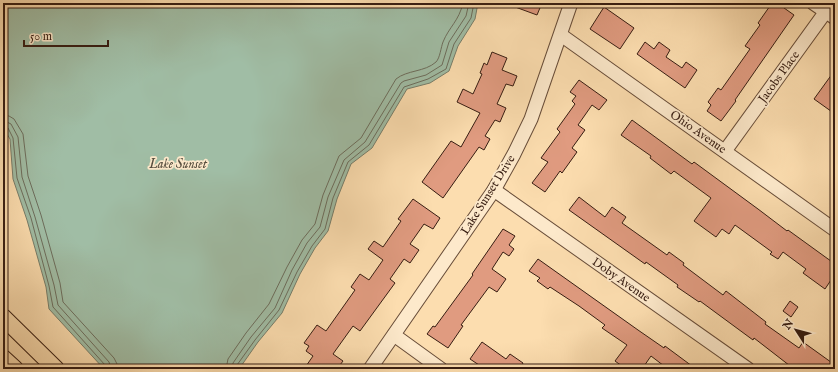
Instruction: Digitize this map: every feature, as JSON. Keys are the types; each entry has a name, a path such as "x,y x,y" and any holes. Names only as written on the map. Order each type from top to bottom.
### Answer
{"main road":[{"path":"3,317 56,369"},
{"path":"3,358 15,369"}],"street":[{"name":"Lake Sunset Drive","path":"370,369 494,190 514,154 531,119 571,3"},
{"path":"813,3 831,11"},
{"name":"Jacobs Place","path":"725,151 831,11"},
{"name":"Ohio Avenue","path":"561,35 835,230"},
{"name":"Doby Avenue","path":"494,190 748,369"},
{"path":"394,336 441,369"}],"water":[{"name":"Lake Sunset","path":"3,3 478,3 475,19 458,46 449,71 430,83 407,89 372,148 351,164 337,199 328,231 315,248 300,274 282,313 258,342 239,369 104,369 49,309 46,287 27,220 13,179 10,139 3,128"}],"building":[{"path":"542,3 537,15 507,4"},
{"path":"772,3 777,3 794,15 721,121 707,111 711,105 708,102 718,88 721,90 750,49 745,46 760,25 758,23"},
{"path":"604,7 634,28 620,49 590,29"},
{"path":"645,42 654,49 659,42 670,50 666,57 682,68 686,62 697,70 685,88 637,54"},
{"path":"492,52 507,58 502,70 517,76 513,86 506,84 497,104 506,108 500,122 495,120 485,136 490,139 484,150 479,147 443,198 422,182 451,141 461,147 480,113 457,102 463,89 473,94 482,74 480,73 484,63 487,65"},
{"path":"835,70 835,114 814,99"},
{"path":"579,80 607,100 599,110 592,105 578,125 585,130 572,148 577,152 562,173 560,171 545,192 532,183 548,162 541,158 560,132 557,129 575,104 572,101 576,96 570,92"},
{"path":"632,120 692,164 694,162 787,231 788,230 835,264 835,274 825,289 803,273 806,269 783,252 778,259 770,254 772,252 735,225 729,234 722,229 716,237 694,221 711,198 674,171 671,174 650,158 651,156 621,135"},
{"path":"579,197 605,217 612,207 626,217 622,223 667,255 669,252 684,263 683,265 723,295 726,291 766,322 765,324 799,348 803,342 835,365 835,369 794,369 754,338 753,340 700,301 699,302 677,287 678,285 646,262 645,264 569,210"},
{"path":"413,199 440,218 433,229 424,224 410,244 419,250 410,263 404,259 390,279 395,283 360,331 353,326 333,354 343,361 337,369 304,369 313,356 306,351 309,346 304,343 317,325 326,331 355,290 351,287 360,274 369,280 383,260 368,249 374,241 383,247 401,221 398,219"},
{"path":"503,229 515,236 509,245 514,249 509,256 503,252 492,269 506,279 497,292 489,287 461,325 463,326 448,348 427,334 433,326 435,327 473,275 472,274"},
{"path":"538,259 696,369 668,369 651,356 642,369 626,369 615,361 627,345 602,328 605,325 579,306 550,287 548,289 537,281 540,278 529,271"},
{"path":"790,301 798,307 791,317 783,311"},
{"path":"482,342 506,359 510,354 523,363 520,369 485,369 470,359"}]}
